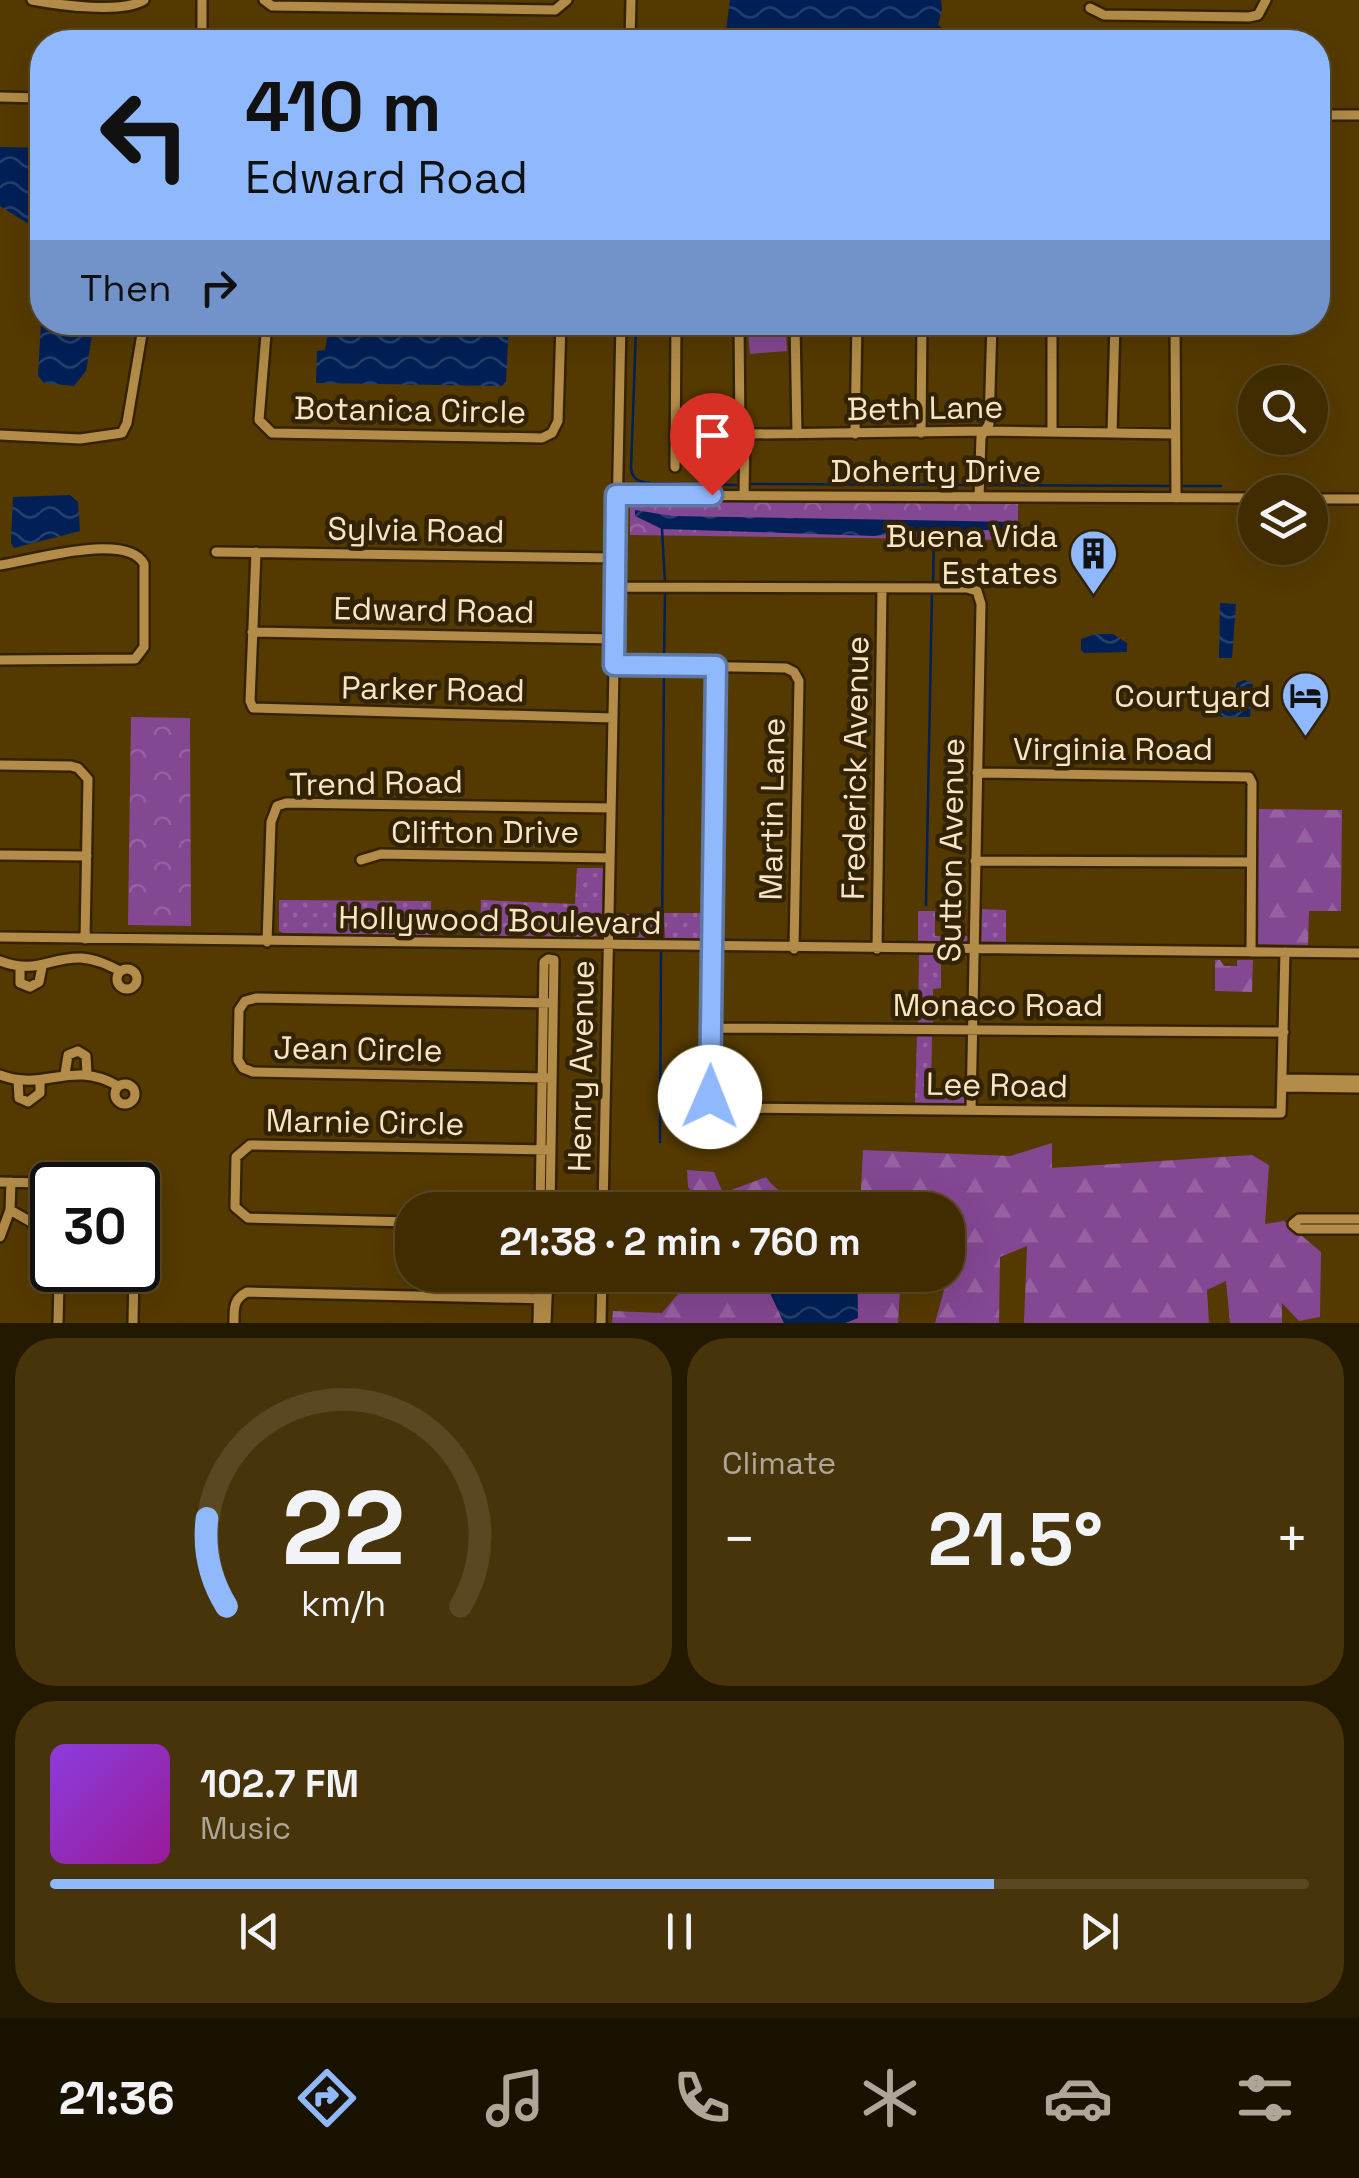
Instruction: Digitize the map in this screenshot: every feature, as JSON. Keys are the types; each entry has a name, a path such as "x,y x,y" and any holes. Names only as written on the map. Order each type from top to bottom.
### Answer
{"street":[{"path":"32,0 57,5 130,6 144,0"},
{"path":"202,0 202,30"},
{"path":"264,0 272,6 402,4 555,10 566,0"},
{"path":"630,0 630,30"},
{"path":"1090,8 1104,15 1249,16 1258,15 1266,0"},
{"path":"0,97 30,98"},
{"path":"1330,115 1359,115"},
{"path":"0,435 80,439 122,433 142,335"},
{"name":"Botanica Circle","path":"266,335 259,420 272,433 542,438 552,433 558,422 561,335"},
{"name":"Henry Avenue","path":"603,1192 622,335"},
{"path":"675,468 676,335"},
{"path":"738,335 744,494"},
{"path":"796,335 797,434"},
{"path":"855,434 857,335"},
{"path":"921,433 922,335"},
{"path":"979,497 981,437 989,424 992,335"},
{"path":"1052,335 1052,432"},
{"path":"1112,433 1115,335"},
{"path":"1176,335 1176,498"},
{"name":"Beth Lane","path":"675,435 1175,434"},
{"name":"Doherty Drive","path":"616,495 1238,498"},
{"path":"1328,499 1359,499"},
{"path":"0,565 64,550 128,552 140,557 144,564 144,647 136,659 0,660"},
{"name":"Sylvia Road","path":"216,552 616,558"},
{"path":"252,632 256,552"},
{"path":"616,587 882,588"},
{"name":"Sutton Avenue","path":"882,588 967,588 977,591 981,604 971,1110"},
{"name":"Frederick Avenue","path":"877,949 882,588"},
{"name":"Edward Road","path":"252,632 615,639"},
{"name":"Parker Road","path":"252,632 253,708 612,718"},
{"path":"614,665 716,666 712,1028"},
{"name":"Martin Lane","path":"716,666 786,668 799,681 794,948"},
{"path":"0,765 72,766 88,779 85,939"},
{"name":"Virginia Road","path":"977,773 1249,777 1250,862"},
{"name":"Trend Road","path":"267,942 271,822 277,806 286,802 611,808"},
{"name":"Clifton Drive","path":"362,860 381,854 610,858"},
{"path":"0,855 86,856"},
{"path":"975,861 1250,862 1251,952"},
{"name":"Hollywood Boulevard","path":"0,937 1359,953"},
{"path":"1282,1083 1286,952"},
{"path":"0,961 20,967 78,958 120,971"},
{"path":"20,967 20,983 30,987 39,982 42,966"},
{"name":"Jean Circle","path":"256,998 548,1003 546,1078 252,1072 238,1060 239,1010 245,1002 256,998"},
{"name":"Monaco Road","path":"712,1028 1284,1032"},
{"name":"Lee Road","path":"712,1028 712,1104 721,1108 1281,1113 1282,1083"},
{"path":"66,1074 68,1055 78,1051 86,1056 87,1074"},
{"path":"0,1075 40,1081 66,1074 87,1074 118,1086"},
{"path":"542,1192 546,1078"},
{"path":"18,1080 17,1094 24,1102 37,1098 40,1081"},
{"path":"1282,1083 1359,1080"},
{"path":"1282,1083 1359,1088"},
{"name":"Marnie Circle","path":"395,1222 248,1218 236,1207 236,1157 250,1145 545,1150"},
{"path":"545,1150 548,1192"},
{"path":"0,1237 10,1210 5,1182 30,1183"},
{"path":"10,1210 30,1221"},
{"path":"1359,1219 1299,1220 1293,1224 1299,1229 1359,1229"},
{"path":"58,1323 59,1292"},
{"path":"133,1323 134,1292"},
{"path":"234,1323 234,1305 238,1296 247,1292 543,1298"},
{"path":"542,1292 546,1323"},
{"path":"538,1323 544,1292"},
{"path":"600,1323 601,1292"}],"green space":[{"path":"748,335 786,335 787,351 750,354"},
{"path":"630,500 1018,504 1018,540 630,535"},
{"path":"131,717 190,718 191,926 128,925"},
{"path":"1257,809 1342,810 1341,911 1309,911 1308,945 1256,944"},
{"path":"577,868 603,868 602,934 480,936 481,900 575,904"},
{"path":"279,900 431,901 431,935 283,933 279,931"},
{"path":"979,909 1006,910 1006,945 986,945 980,941"},
{"path":"918,911 935,911 935,936 970,939 965,944 918,944"},
{"path":"664,913 708,913 707,939 665,941"},
{"path":"614,914 653,914 654,940 621,940 614,932"},
{"path":"919,955 941,955 941,988 933,989 933,1025 918,1025"},
{"path":"1215,960 1224,966 1237,966 1237,960 1253,960 1252,992 1215,991"},
{"path":"917,1034 932,1034 931,1090 941,1098 954,1089 967,1100 964,1104 915,1106"},
{"path":"1052,1143 1052,1168 1252,1155 1269,1165 1265,1224 1284,1221 1321,1252 1320,1317 1299,1321 1282,1303 1282,1323 1230,1323 1226,1281 1207,1290 1209,1323 1024,1323 1027,1246 1000,1257 999,1323 935,1323 943,1292 965,1292 965,1192 861,1192 863,1150 1010,1156"},
{"path":"687,1170 714,1172 723,1192 692,1192"},
{"path":"766,1177 783,1192 726,1192"},
{"path":"680,1292 770,1292 784,1323 612,1323 613,1311 662,1313"},
{"path":"857,1292 900,1292 898,1323 845,1323 858,1318"}],"water":[{"path":"730,0 941,0 938,25 945,30 726,30"},
{"path":"0,147 30,148 30,225 0,206"},
{"path":"40,335 92,335 86,371 74,386 44,383 38,376"},
{"path":"328,335 508,335 506,381 502,386 316,383 317,351 325,350"},
{"path":"70,495 78,502 80,531 14,548 13,497"},
{"path":"635,510 672,516 1017,522 1016,532 911,531 874,536 662,529 635,516"},
{"path":"1220,603 1236,604 1232,658 1219,658"},
{"path":"1113,634 1127,643 1127,652 1084,653 1081,639"},
{"path":"1237,683 1253,683 1250,717 1220,717 1219,710 1231,706"},
{"path":"770,1292 857,1292 858,1318 845,1323 784,1323"}],"waterway":[{"path":"636,335 633,476 651,483 736,485"},
{"path":"750,484 976,485"},
{"path":"985,485 1170,486"},
{"path":"1181,486 1221,486"},
{"path":"662,529 665,583"},
{"path":"933,584 934,534"},
{"path":"664,660 665,591"},
{"path":"926,905 932,592"},
{"path":"662,940 664,670"},
{"path":"660,1142 661,948"}],"place":[{"name":"Buena Vida Estates","path":"1093,596"},
{"name":"Courtyard","path":"1306,738"}],"route":[{"path":"710,1097 716,666 614,665 616,495 712,495"}]}
